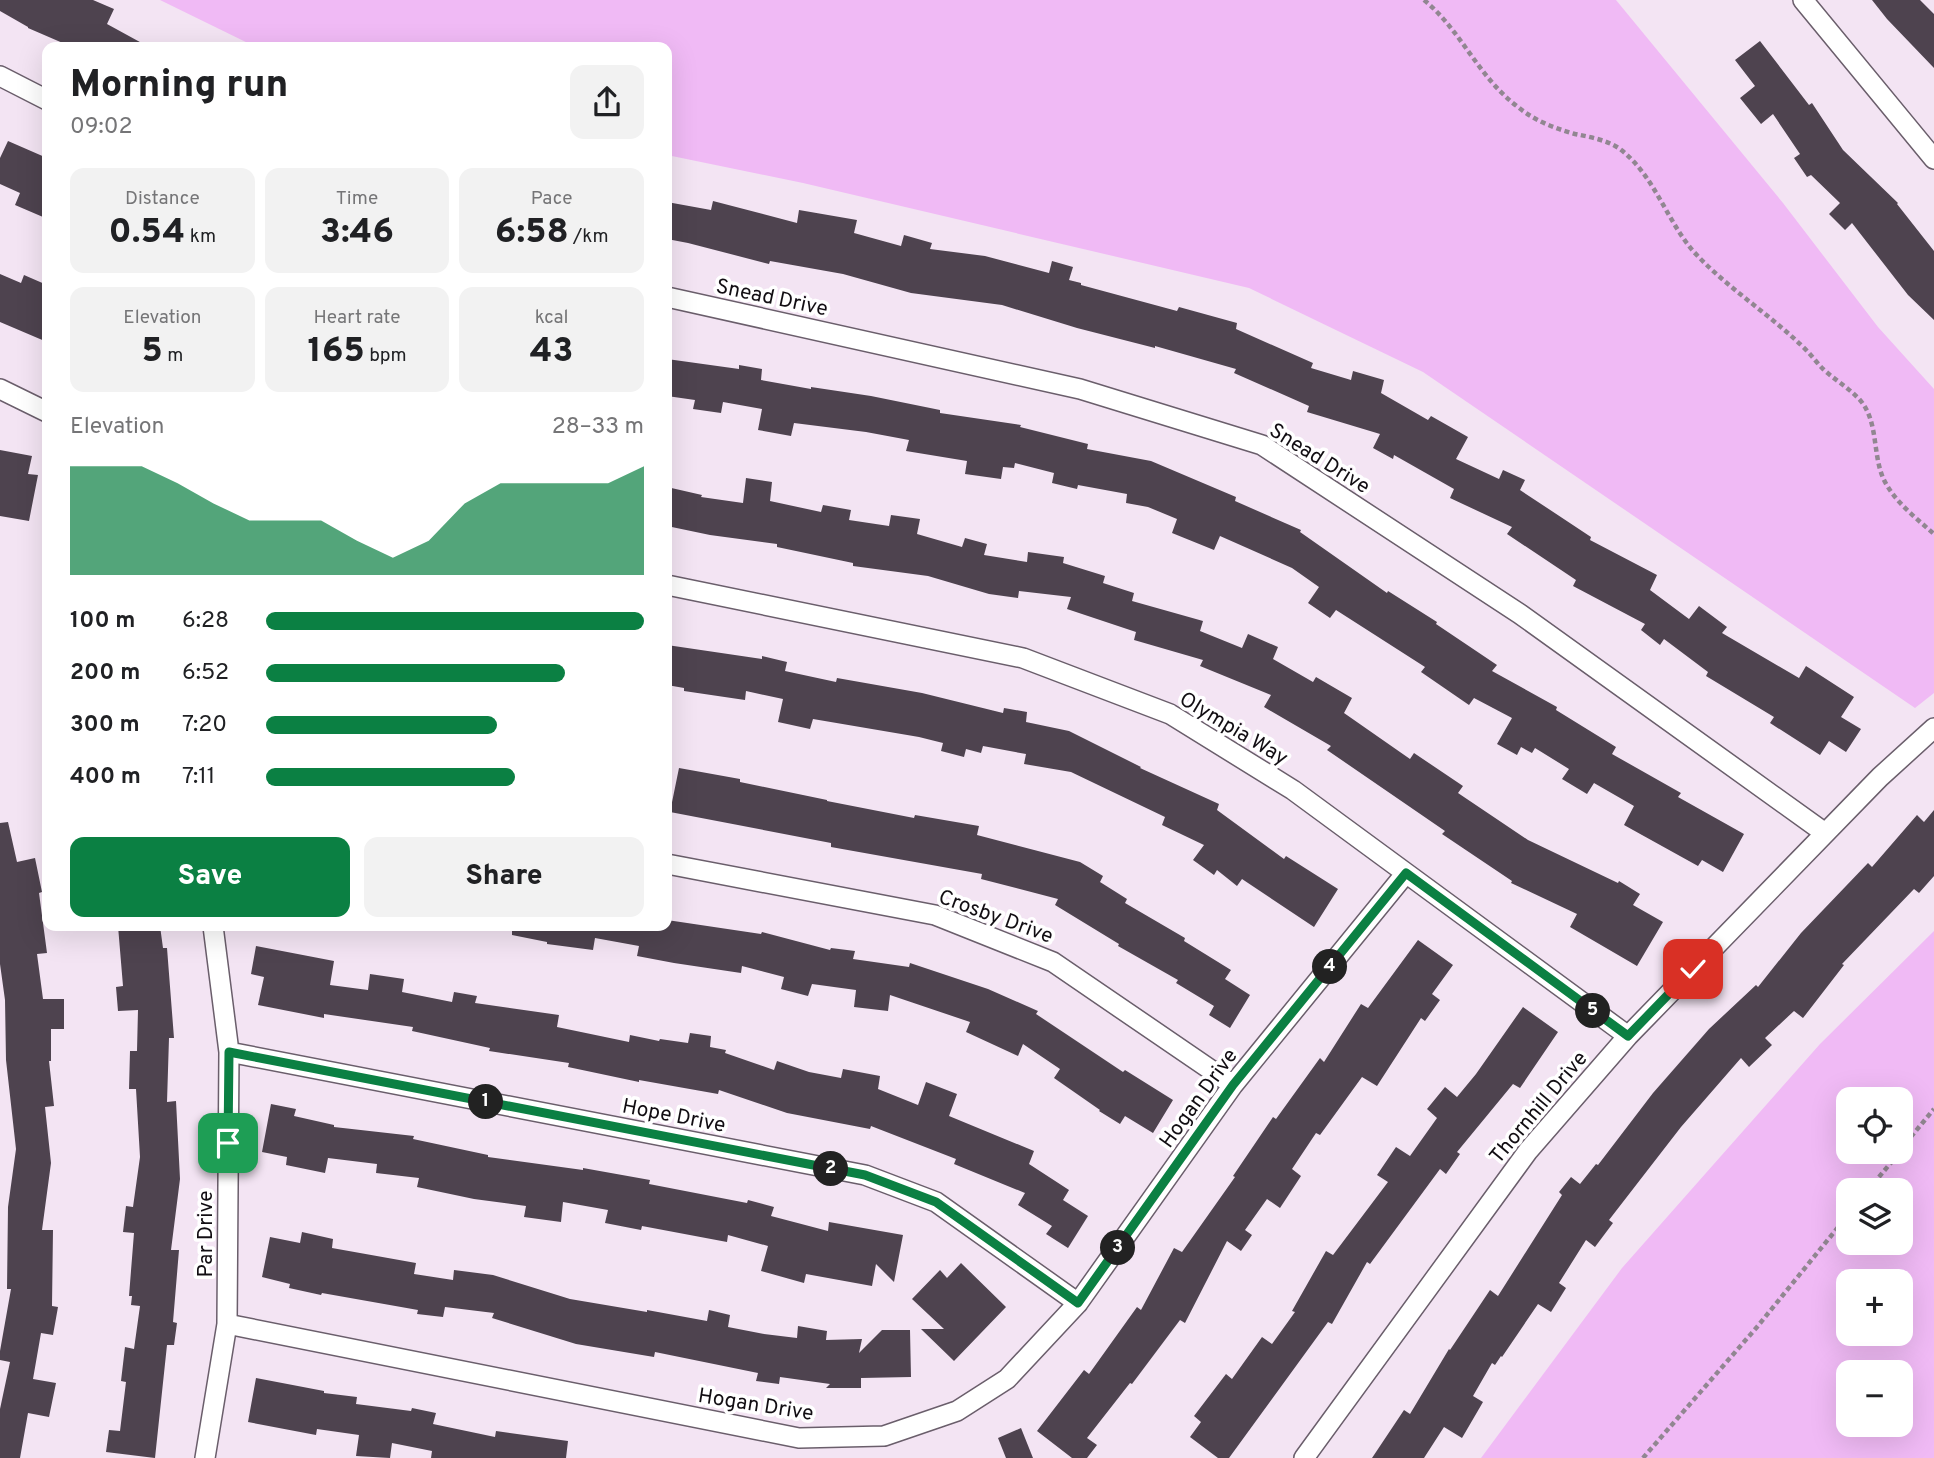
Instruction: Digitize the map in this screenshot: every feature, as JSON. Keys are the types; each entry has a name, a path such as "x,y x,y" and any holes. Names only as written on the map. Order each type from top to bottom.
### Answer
{"street":[{"path":"1803,0 1934,159"},
{"path":"0,76 42,97"},
{"name":"Snead Drive","path":"672,298 1080,388 1262,446 1520,614 1825,833"},
{"path":"0,389 42,410"},
{"name":"Olympia Way","path":"672,586 1023,658 1170,714 1293,790 1628,1036"},
{"name":"Thornhill Drive","path":"1304,1458 1528,1151 1628,1036 1880,777 1934,729"},
{"name":"Crosby Drive","path":"672,865 935,915 1054,962 1233,1085"},
{"name":"Hogan Drive","path":"227,1324 799,1438 884,1436 957,1411 1007,1379 1078,1303 1233,1085 1406,873"},
{"name":"Par Drive","path":"205,1458 227,1324 229,1052 214,931"},
{"name":"Hope Drive","path":"229,1052 865,1175 936,1202 1078,1303"}],"path":[{"path":"1424,0 1455,33 1495,88 1518,107 1542,123 1618,148 1636,164 1694,252 1803,346 1821,367 1867,409 1883,478 1892,493 1934,534"},
{"path":"1913,1135 1934,1109"},
{"path":"1878,1178 1889,1164"},
{"path":"1643,1458 1757,1327 1836,1230"}],"shaded area":[{"path":"160,0 1616,0 1783,203 1878,327 1934,389 1934,693 1915,708 1423,372 1249,288 803,183 672,156 672,42 246,42"},
{"path":"1934,931 1934,1458 1481,1458 1622,1268 1820,1044"}],"building":[{"path":"0,0 93,0 114,9 107,24 140,42 60,42 28,28 0,11"},
{"path":"1872,0 1920,0 1934,14 1934,68 1887,19"},
{"path":"1760,41 1809,105 1812,103 1843,150 1898,203 1934,251 1934,320 1908,295 1852,223 1845,230 1829,214 1840,203 1811,175 1807,177 1794,158 1800,154 1773,114 1761,124 1740,98 1755,86 1735,60"},
{"path":"8,141 42,156 42,217 15,205 20,193 0,184 0,158"},
{"path":"713,201 797,223 799,210 857,220 854,233 901,246 904,235 932,243 930,249 985,256 1049,273 1052,261 1073,267 1069,280 1081,285 1177,311 1179,307 1237,323 1236,329 1313,363 1311,368 1351,380 1353,371 1384,380 1381,393 1428,420 1431,416 1468,437 1456,459 1499,479 1503,470 1525,480 1520,490 1591,537 1590,540 1657,575 1650,590 1689,619 1699,606 1727,627 1722,633 1799,678 1806,666 1854,697 1841,717 1861,729 1846,752 1829,741 1820,755 1770,723 1774,717 1706,676 1708,672 1664,639 1660,645 1641,630 1645,624 1573,586 1576,580 1507,534 1512,527 1450,498 1454,489 1394,455 1393,459 1373,448 1380,434 1307,412 1309,406 1234,373 1236,369 1077,328 1002,305 911,293 843,274 770,261 769,264 672,240 672,203 711,210"},
{"path":"0,274 21,283 24,275 42,283 42,340 0,322"},
{"path":"672,360 739,369 739,365 762,369 761,380 871,396 940,410 940,413 1021,425 1020,427 1088,444 1087,449 1151,461 1236,497 1235,501 1301,530 1300,532 1387,593 1388,591 1437,622 1436,624 1497,665 1492,671 1557,707 1556,710 1616,747 1612,754 1681,793 1678,797 1744,834 1723,872 1702,860 1698,866 1624,825 1634,806 1594,783 1587,794 1562,779 1569,769 1535,748 1532,753 1521,747 1517,755 1497,744 1512,718 1474,698 1469,705 1421,672 1425,667 1336,610 1330,618 1308,603 1319,587 1292,568 1220,536 1214,550 1172,533 1177,519 1148,507 1126,503 1127,494 1078,485 1077,489 1052,483 1054,473 1015,463 1014,468 1003,467 1001,479 965,474 967,461 906,451 909,440 866,432 794,423 791,436 758,430 762,409 723,402 721,413 693,409 695,400 672,397"},
{"path":"0,450 32,456 28,474 38,475 29,521 0,516"},
{"path":"746,478 772,482 770,501 821,512 823,505 851,510 849,520 889,526 891,515 920,519 917,534 962,547 965,538 987,544 984,555 1027,562 1028,552 1064,557 1063,563 1105,576 1103,583 1134,593 1132,601 1203,621 1200,631 1242,648 1248,634 1278,647 1273,659 1313,682 1316,677 1352,698 1344,713 1410,759 1414,753 1463,786 1458,793 1528,840 1618,883 1619,881 1640,894 1633,905 1663,922 1637,966 1570,927 1577,914 1511,883 1512,881 1442,834 1445,831 1327,750 1331,746 1264,707 1271,695 1200,666 1203,660 1134,640 1136,632 1067,609 1071,597 1019,591 1018,598 989,594 928,576 853,566 853,563 777,547 777,544 672,527 672,488 702,495 701,497 743,503"},
{"path":"672,646 762,659 762,656 787,662 785,671 836,682 837,678 922,693 1003,713 1004,708 1027,712 1026,722 1069,731 1140,768 1219,804 1217,810 1284,859 1286,856 1338,889 1314,927 1242,879 1237,886 1217,870 1214,875 1193,860 1204,845 1162,825 1165,817 1071,772 1024,764 1026,754 983,746 981,753 966,749 964,757 941,751 943,743 813,719 810,729 778,722 783,699 746,691 745,700 684,691 684,688 672,686"},
{"path":"679,768 914,818 915,815 979,826 977,835 1080,862 1103,876 1100,882 1127,899 1125,903 1185,938 1184,941 1231,970 1225,979 1250,995 1230,1028 1209,1015 1214,1006 1176,983 1178,980 1118,946 1119,944 1055,905 1058,899 981,879 982,874 831,847 831,843 672,812"},
{"path":"1934,810 1934,876 1919,893 1914,889 1842,964 1844,965 1803,1018 1794,1011 1765,1038 1772,1045 1749,1067 1741,1058 1681,1127 1609,1220 1613,1223 1595,1247 1586,1240 1559,1283 1566,1288 1551,1312 1538,1304 1502,1357 1495,1365 1492,1363 1473,1396 1483,1402 1462,1438 1444,1427 1424,1458 1372,1458 1404,1410 1410,1414 1449,1349 1490,1290 1498,1296 1562,1195 1559,1192 1571,1177 1580,1184 1596,1164 1598,1165 1653,1093 1709,1029 1756,985 1758,987 1801,933 1868,863 1872,867 1917,815 1924,822"},
{"path":"8,822 17,862 35,858 42,892 39,893 42,931 47,953 37,954 43,999 64,999 64,1029 51,1029 49,1061 54,1106 45,1107 51,1163 42,1230 53,1230 52,1306 58,1307 53,1335 41,1333 33,1379 56,1383 49,1417 28,1413 20,1458 0,1458 0,1409 10,1362 0,1360 0,1351 11,1289 7,1289 8,1207 16,1149 6,1060 5,1000 0,964 0,823"},
{"path":"672,921 761,934 762,932 830,950 855,951 853,959 909,967 910,963 988,989 1038,1011 1036,1014 1123,1072 1125,1070 1173,1100 1153,1133 1125,1116 1120,1124 1099,1111 1054,1078 1060,1069 1023,1044 1018,1056 966,1032 970,1022 890,995 888,1011 854,1007 856,990 812,984 808,996 781,989 784,977 742,966 741,973 637,956 639,946 595,938 593,950 547,944 512,935 512,931 672,931"},
{"path":"118,931 161,931 163,948 167,948 174,1038 169,1038 167,1102 176,1101 180,1179 171,1250 179,1250 173,1322 177,1323 174,1345 167,1345 155,1458 106,1452 109,1430 120,1431 126,1382 121,1381 125,1347 134,1349 140,1306 131,1305 132,1296 129,1296 134,1233 123,1232 126,1206 133,1207 140,1157 136,1089 129,1089 130,1051 137,1051 138,1010 118,1011 116,987 123,986"},
{"path":"1418,940 1453,965 1432,994 1440,1000 1425,1021 1421,1018 1377,1086 1362,1077 1320,1135 1316,1133 1292,1169 1301,1176 1280,1208 1267,1199 1245,1230 1252,1235 1241,1251 1227,1241 1185,1323 1180,1320 1087,1438 1097,1445 1087,1458 1072,1458 1037,1431 1084,1370 1089,1374 1137,1307 1141,1310 1174,1248 1182,1252 1273,1117 1276,1119 1320,1058 1324,1062 1361,1004 1368,1008"},
{"path":"256,946 334,961 330,985 368,990 370,974 404,979 402,992 452,1002 454,992 477,996 475,1003 559,1015 557,1027 629,1042 630,1035 688,1043 690,1033 711,1036 710,1047 726,1050 725,1053 774,1070 777,1061 809,1072 841,1078 843,1069 880,1076 878,1089 918,1105 926,1082 957,1094 949,1116 1034,1151 1029,1164 1069,1190 1063,1200 1088,1216 1068,1248 1046,1234 1052,1226 1018,1205 1025,1193 954,1164 956,1159 871,1126 870,1129 787,1113 719,1090 718,1094 639,1082 568,1067 569,1063 489,1051 490,1048 412,1031 413,1027 324,1014 324,1018 258,1005 264,977 251,974"},
{"path":"1523,1007 1558,1032 1520,1088 1513,1084 1457,1152 1460,1154 1446,1174 1440,1169 1370,1264 1367,1262 1332,1324 1328,1322 1229,1458 1218,1458 1190,1437 1201,1422 1194,1416 1226,1374 1232,1379 1262,1337 1272,1344 1295,1312 1292,1311 1326,1251 1333,1255 1388,1182 1377,1175 1396,1147 1410,1156 1437,1118 1427,1109 1445,1087 1457,1097"},
{"path":"271,1104 296,1109 294,1116 334,1127 414,1136 413,1139 488,1157 583,1168 650,1180 649,1184 747,1203 748,1200 774,1207 771,1216 828,1231 829,1222 903,1235 894,1282 876,1264 872,1286 806,1274 804,1283 761,1271 768,1246 728,1235 727,1242 642,1226 641,1230 605,1223 608,1210 563,1202 561,1222 524,1217 526,1206 417,1187 419,1178 376,1173 377,1164 328,1158 325,1173 286,1165 287,1157 262,1152"},
{"path":"302,1232 333,1239 332,1248 416,1263 414,1274 453,1280 454,1270 493,1275 570,1299 707,1321 709,1310 730,1315 728,1327 764,1334 797,1338 798,1326 827,1331 826,1340 862,1339 859,1353 882,1330 910,1330 911,1377 861,1378 861,1388 826,1388 830,1384 780,1377 779,1384 756,1381 758,1373 655,1352 654,1357 576,1344 492,1318 494,1313 445,1307 443,1317 417,1314 418,1310 289,1288 290,1284 262,1277 270,1237 300,1243"},
{"path":"961,1263 1006,1307 954,1361 921,1329 944,1329 912,1299 940,1270 947,1278"},
{"path":"256,1378 324,1393 357,1397 356,1404 411,1411 412,1408 436,1413 433,1424 495,1437 496,1431 568,1441 566,1458 431,1458 432,1451 392,1443 390,1458 356,1456 359,1435 317,1429 316,1435 248,1422"},
{"path":"1021,1428 1033,1458 1006,1458 998,1438"}],"route":[{"path":"228,1143 229,1052 865,1175 936,1202 1078,1303 1233,1085 1406,873 1628,1036 1693,969"}]}
